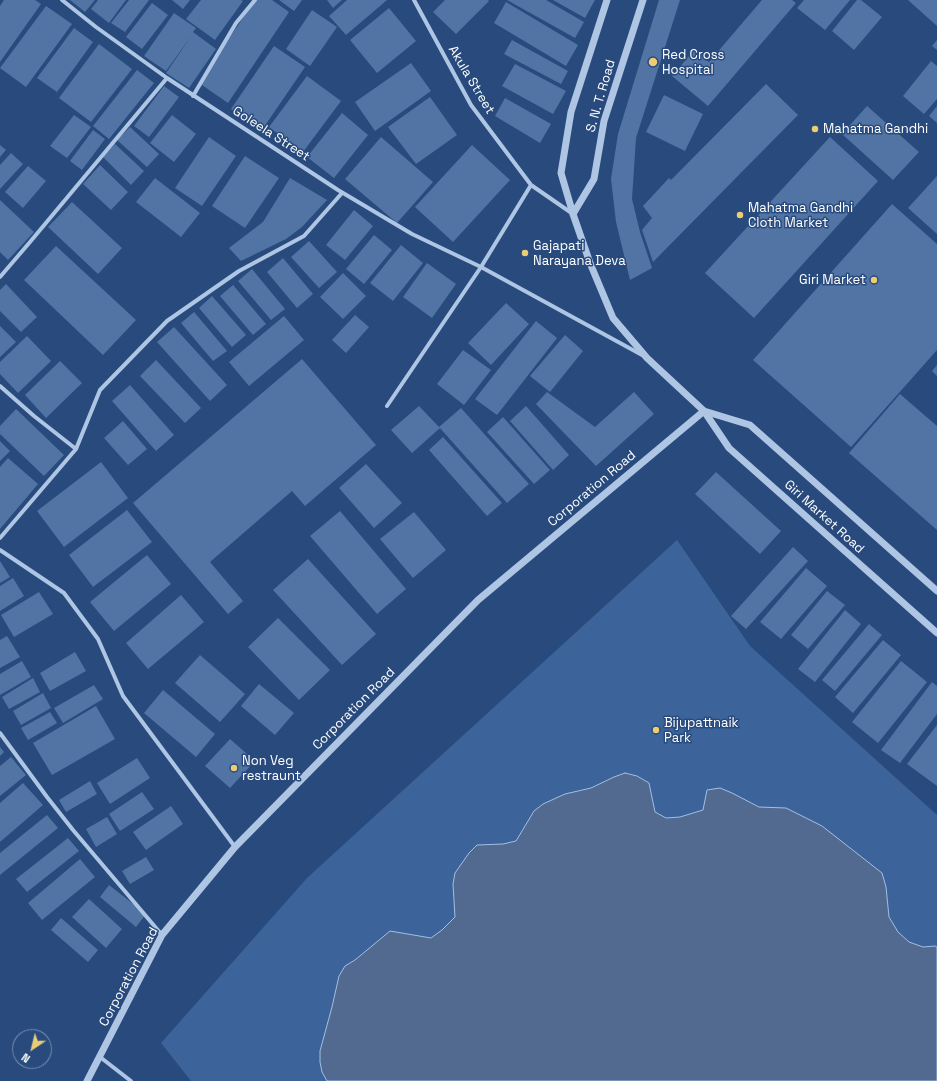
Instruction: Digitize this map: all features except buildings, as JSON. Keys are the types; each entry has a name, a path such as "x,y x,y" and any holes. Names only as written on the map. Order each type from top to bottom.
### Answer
{"street":[{"name":"Goleela Street","path":"62,0 96,27 193,96 342,193 412,234 481,267 647,358"},
{"path":"193,96 236,23 255,0"},
{"name":"Akula Street","path":"414,0 471,105 531,184 573,214"},
{"name":"S. N. T. Road","path":"573,214 561,173 571,112 608,0"},
{"name":"S. N. T. Road","path":"573,214 594,179 604,121 643,0"},
{"path":"0,277 167,78"},
{"path":"387,406 481,267 531,184"},
{"path":"0,538 76,449 100,390 168,321 239,271 304,236 342,193"},
{"name":"Giri Market Road","path":"573,214 590,263 613,318 647,358 704,411 729,448 937,633"},
{"path":"0,386 34,416 76,449"},
{"name":"Giri Market Road","path":"704,411 750,425 937,591"},
{"name":"Corporation Road","path":"87,1081 162,935 235,847 478,600 704,411"},
{"path":"0,550 64,593 98,639 123,696 235,847"},
{"path":"0,733 64,819 162,935"},
{"path":"100,1056 132,1081"}],"shaded area":[{"name":"Bijupattnaik Park","path":"677,540 750,646 937,815 937,1081 191,1081 161,1043 307,878"},
{"path":"625,773 637,776 649,783 655,812 666,818 680,817 703,810 707,790 720,788 759,807 786,808 822,826 882,873 886,887 889,917 898,932 909,942 923,947 937,947 937,1081 327,1081 322,1072 320,1051 339,976 345,966 355,960 390,931 431,938 442,930 455,917 453,884 455,873 469,853 477,845 503,844 516,841 534,811 543,804 565,794 591,788"}],"place":[{"name":"Red Cross Hospital","path":"653,62"},
{"name":"Mahatma Gandhi","path":"815,129"},
{"name":"Mahatma Gandhi Cloth Market","path":"740,215"},
{"name":"Gajapati Narayana Deva","path":"525,253"},
{"name":"Giri Market","path":"874,280"},
{"name":"Bijupattnaik Park","path":"656,730"},
{"name":"Non Veg restraunt","path":"234,768"}]}
